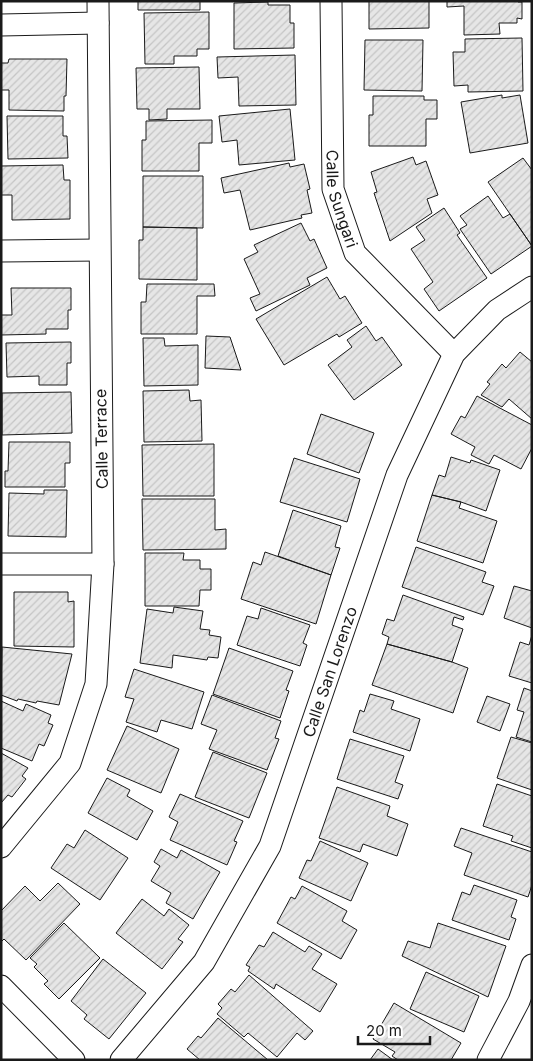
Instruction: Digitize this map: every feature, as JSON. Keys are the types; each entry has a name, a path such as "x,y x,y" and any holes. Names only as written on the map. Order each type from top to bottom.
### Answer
{"street":[{"name":"Calle Terrace","path":"1,847 70,763 96,684 103,564 98,1"},
{"name":"Calle Sungari","path":"331,1 332,189 355,253 454,354"},
{"path":"1,25 98,23"},
{"path":"1,251 99,250"},
{"name":"Calle San Lorenzo","path":"121,1060 204,962 270,846 397,475 454,354 497,310 532,287"},
{"path":"1,564 103,564"},
{"path":"488,1060 520,1001 532,965"},
{"path":"1,986 74,1060"}],"building":[{"path":"138,1 200,1 200,10 138,10"},
{"path":"369,1 429,1 429,28 369,29"},
{"path":"447,1 518,1 522,2 522,19 517,18 517,23 499,23 500,34 464,35 464,6 447,7"},
{"path":"268,2 268,5 290,5 290,23 294,23 294,48 234,49 234,3"},
{"path":"209,12 209,49 197,49 197,56 174,56 174,64 145,64 144,13"},
{"path":"522,38 523,91 468,92 468,85 454,86 453,52 465,52 465,39"},
{"path":"365,40 423,40 422,91 364,90"},
{"path":"295,55 296,105 239,106 238,77 218,78 217,57"},
{"path":"9,59 67,59 64,111 9,110 9,90 1,90 1,63 8,63"},
{"path":"199,67 200,109 167,109 167,119 149,120 149,109 137,109 136,68"},
{"path":"502,95 502,98 520,95 528,143 470,153 461,102"},
{"path":"373,96 424,96 424,100 437,100 437,119 426,119 426,146 369,146 369,115 373,115"},
{"path":"290,109 295,160 239,165 237,140 222,142 219,116"},
{"path":"7,116 63,116 63,136 67,136 68,158 8,159"},
{"path":"212,120 212,143 199,143 199,171 142,171 142,140 146,140 146,121"},
{"path":"413,157 416,165 426,161 438,195 427,199 432,213 390,241 374,193 377,192 371,172"},
{"path":"523,158 532,170 532,246 488,182"},
{"path":"289,163 290,167 304,164 310,189 307,190 312,213 301,215 302,218 250,230 240,190 224,193 221,178"},
{"path":"63,165 64,180 70,180 70,219 12,220 12,195 1,195 1,166"},
{"path":"143,176 203,176 203,228 143,227"},
{"path":"488,196 503,218 510,214 532,246 491,274 460,229 467,225 460,216"},
{"path":"444,208 460,233 457,235 487,278 439,311 424,289 433,282 411,249 425,240 416,227"},
{"path":"301,223 310,241 314,239 327,268 307,278 310,285 256,311 250,298 260,294 244,259 258,252 254,245"},
{"path":"143,227 197,228 197,280 139,279 139,240 143,240"},
{"path":"327,277 340,299 345,296 362,323 339,337 337,334 284,365 256,319"},
{"path":"147,284 214,284 215,296 197,296 197,334 141,334 141,302 146,302"},
{"path":"11,288 71,288 71,310 68,310 68,329 46,329 46,334 1,335 1,315 12,315"},
{"path":"366,326 376,341 382,337 402,365 354,400 328,365 352,347 347,340"},
{"path":"206,336 230,337 241,370 205,368"},
{"path":"143,338 164,338 165,346 198,345 198,385 144,386"},
{"path":"71,342 71,363 67,363 67,385 39,385 39,376 7,377 6,343"},
{"path":"520,352 532,362 532,419 509,399 502,407 481,395 490,384 487,382 502,364 506,368"},
{"path":"189,390 190,401 201,400 202,441 144,442 143,391"},
{"path":"71,392 72,433 2,435 2,393"},
{"path":"477,396 532,425 532,448 521,469 494,455 489,464 471,455 475,447 451,434 461,416 465,418"},
{"path":"321,414 374,433 359,473 307,454"},
{"path":"9,442 70,442 70,463 65,463 65,487 5,487 5,471 8,471"},
{"path":"214,444 214,496 143,496 142,445"},
{"path":"451,457 470,463 471,460 500,470 486,511 461,502 432,495 439,475 445,477"},
{"path":"294,458 360,479 347,522 280,502"},
{"path":"44,490 67,490 66,537 8,536 9,493 44,494"},
{"path":"432,495 461,502 459,508 497,521 483,563 417,541"},
{"path":"142,499 215,499 215,530 226,529 226,549 143,550"},
{"path":"293,510 341,526 335,547 340,548 331,575 278,556"},
{"path":"416,547 486,572 482,582 494,586 483,615 402,587"},
{"path":"265,552 331,575 316,624 241,599 253,562 261,565"},
{"path":"145,553 184,553 183,560 200,560 200,569 211,569 211,590 200,590 199,606 145,606"},
{"path":"514,586 532,591 532,628 504,618"},
{"path":"14,592 68,592 68,602 74,601 74,647 14,646"},
{"path":"403,595 464,617 463,620 454,617 452,625 463,629 452,662 387,644 389,637 382,634 387,619 394,621"},
{"path":"174,607 203,611 200,629 210,630 209,635 221,637 218,658 208,657 207,660 173,655 172,668 140,663 147,609 173,613"},
{"path":"261,608 310,625 303,643 307,645 300,666 237,645 247,616 258,619"},
{"path":"532,635 532,683 509,676 520,642 529,645"},
{"path":"387,644 468,668 453,713 372,685"},
{"path":"2,647 72,654 59,705 18,699 17,701 1,695"},
{"path":"229,648 293,671 286,690 289,691 280,718 213,694"},
{"path":"134,669 204,692 192,729 161,720 157,732 126,722 134,699 125,697"},
{"path":"524,688 532,691 532,742 516,737 524,712 517,710"},
{"path":"370,694 394,701 391,709 420,719 410,751 353,732 360,710 364,712"},
{"path":"212,695 281,721 275,738 279,739 267,770 209,749 217,730 201,724"},
{"path":"487,696 510,704 500,731 477,722"},
{"path":"1,701 23,711 26,704 51,715 48,723 53,725 44,746 39,744 32,761 1,748"},
{"path":"127,726 179,749 161,793 107,770"},
{"path":"511,737 532,743 532,790 497,778"},
{"path":"350,739 404,756 395,782 403,785 398,799 337,779"},
{"path":"213,752 267,773 249,818 195,797"},
{"path":"1,753 28,768 22,776 26,779 12,797 8,795 1,803"},
{"path":"107,778 130,790 127,796 153,811 137,840 88,813"},
{"path":"497,784 532,796 532,848 511,841 513,836 483,826"},
{"path":"337,787 390,806 387,816 408,824 397,856 363,844 360,852 319,838"},
{"path":"180,794 243,821 234,841 237,842 227,865 170,840 178,822 169,817"},
{"path":"461,828 532,852 532,885 528,897 464,875 472,853 454,846"},
{"path":"85,830 128,858 100,900 51,868 67,844 74,848"},
{"path":"320,841 368,863 351,901 299,878 307,860 311,861"},
{"path":"161,849 177,858 181,850 220,872 193,919 166,903 171,893 151,881 160,866 154,862"},
{"path":"58,883 80,904 26,960 4,939 2,941 1,911 25,886 40,901"},
{"path":"474,885 517,900 511,917 516,919 509,940 452,920 462,892 470,895"},
{"path":"302,886 347,911 342,921 357,930 341,959 277,923 291,897 295,899"},
{"path":"142,899 164,916 169,909 189,925 178,939 183,942 162,969 116,933"},
{"path":"64,923 100,958 59,999 44,984 48,981 34,967 37,964 30,958"},
{"path":"438,923 506,946 488,997 402,956 408,941 430,948"},
{"path":"273,932 305,952 309,946 322,954 312,969 337,984 320,1012 276,984 274,989 248,971 250,967 246,965 259,945 264,947"},
{"path":"103,959 146,993 109,1039 84,1019 87,1015 71,1001"},
{"path":"426,972 479,996 464,1032 410,1009"},
{"path":"249,975 313,1031 305,1040 297,1033 277,1057 248,1033 244,1037 217,1014 222,1008 218,1004 231,989 235,992"},
{"path":"394,1003 461,1043 451,1060 398,1060 392,1056 395,1052 373,1039"},
{"path":"218,1018 268,1060 200,1060 187,1049 198,1036 201,1038"},
{"path":"378,1049 393,1060 370,1060"}]}
